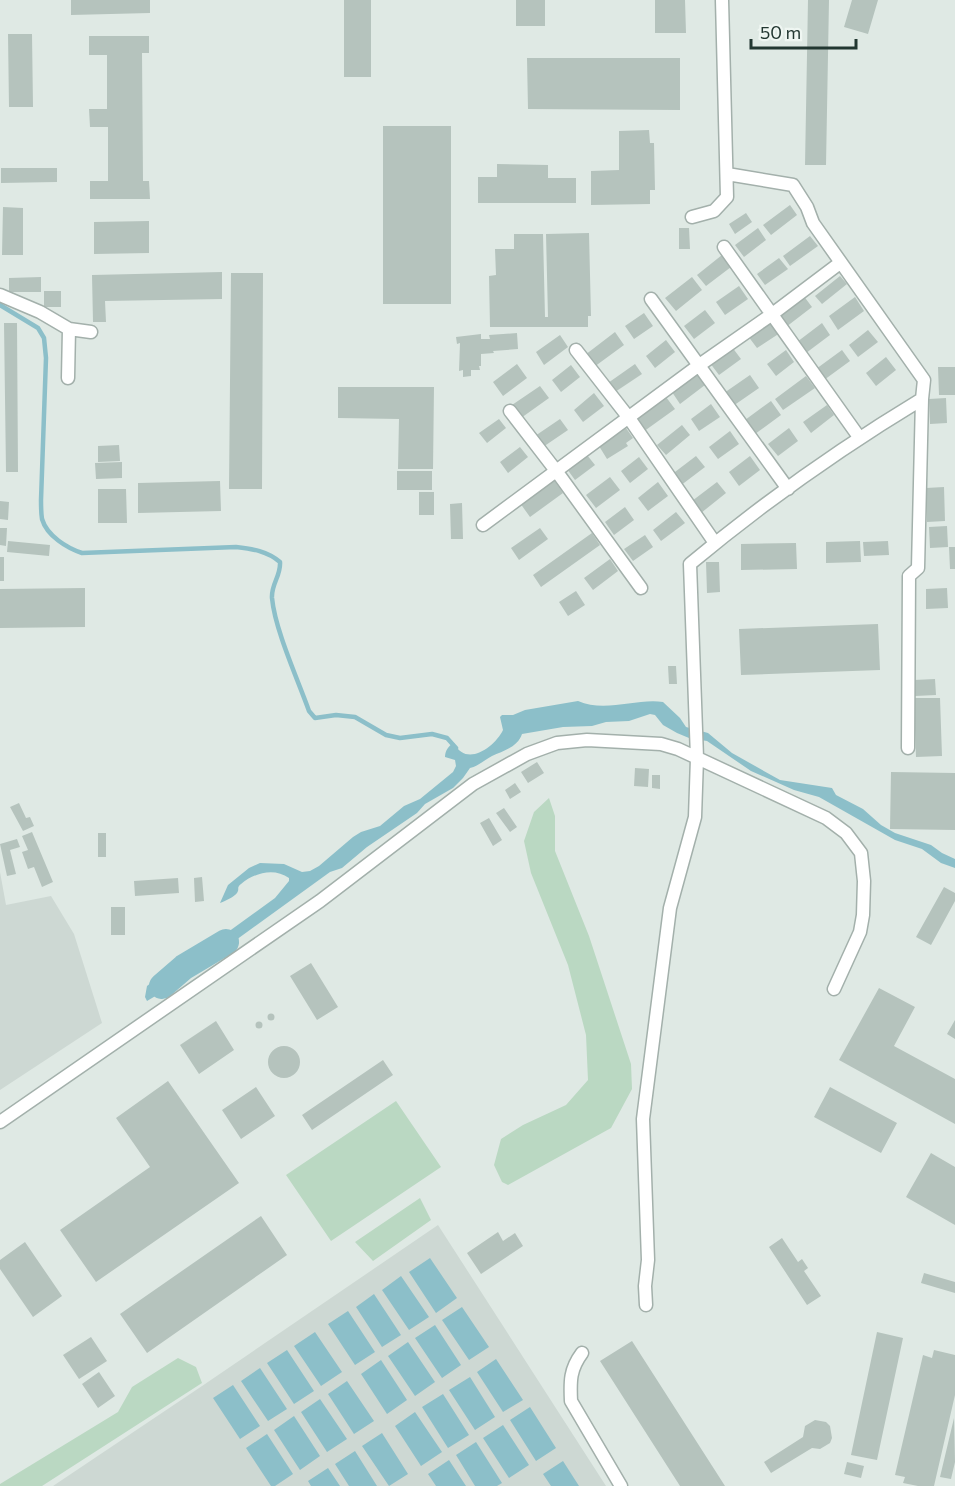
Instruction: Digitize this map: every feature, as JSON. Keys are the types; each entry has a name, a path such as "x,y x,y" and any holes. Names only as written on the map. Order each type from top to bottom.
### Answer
{"street":[{"path":"692,217 714,211 727,196 722,0"},
{"path":"728,174 793,185 807,207 813,223 924,380 919,469 918,568 909,576 908,748"},
{"path":"724,247 859,437"},
{"path":"483,525 840,262"},
{"path":"0,295 40,312 69,328 91,332"},
{"path":"651,299 788,489"},
{"path":"68,378 69,328"},
{"path":"576,350 629,418 715,543"},
{"path":"646,1305 645,1286 648,1260 643,1119 670,908 694,817 697,758 690,564 859,437 922,399"},
{"path":"510,411 641,588"},
{"path":"0,1122 320,902 473,784 527,754 557,743 587,740 662,744 826,818 846,833 861,853 864,881 863,915 860,932 834,989"},
{"path":"582,1353 573,1365 570,1386 571,1401 621,1486"}],"shaded area":[{"path":"0,872 6,905 51,896 74,934 102,1023 0,1090"},
{"path":"438,1225 606,1486 53,1486 205,1384"}],"green space":[{"path":"549,798 555,816 555,851 589,936 631,1064 632,1089 611,1128 508,1185 502,1182 494,1165 501,1139 523,1125 566,1105 588,1080 586,1035 568,965 531,873 524,841 534,812"},
{"path":"396,1101 441,1167 331,1241 286,1175"},
{"path":"420,1198 431,1220 373,1261 355,1242"},
{"path":"178,1358 196,1367 202,1383 42,1486 0,1486 118,1412 132,1387"}],"water":[{"path":"578,701 599,706 663,702 686,727 708,733 732,753 780,780 832,788 836,795 863,809 881,825 895,833 931,845 955,859 955,868 941,863 922,849 895,840 819,797 794,790 751,771 707,741 677,733 663,725 655,715 650,714 629,721 563,727 522,734 514,745 470,768 453,788 425,804 417,813 367,847 342,868 330,872 196,969 196,952 217,940 275,898 289,881 289,878 277,873 258,874 241,884 234,896 220,903 228,885 249,868 260,863 284,864 302,872 310,871 353,837 380,826 404,806 420,799 453,772 456,766 455,760 445,757 447,749 452,744 454,743 466,754 480,752 494,743 503,730 500,717 502,715 513,715 525,710"},
{"path":"188,955 189,976 147,1001 145,997 147,986 174,969"},
{"path":"430,1258 457,1298 436,1313 409,1272"},
{"path":"401,1276 429,1317 409,1330 382,1290"},
{"path":"374,1294 401,1335 382,1347 356,1307"},
{"path":"462,1307 489,1347 469,1360 442,1320"},
{"path":"348,1311 375,1352 355,1365 328,1324"},
{"path":"435,1325 461,1365 442,1378 415,1338"},
{"path":"315,1332 342,1372 321,1386 294,1346"},
{"path":"408,1342 435,1382 415,1396 388,1356"},
{"path":"287,1350 314,1391 294,1404 267,1363"},
{"path":"496,1359 523,1400 503,1412 477,1372"},
{"path":"381,1360 407,1400 387,1414 361,1374"},
{"path":"260,1368 287,1409 268,1421 241,1381"},
{"path":"470,1377 495,1417 475,1430 449,1390"},
{"path":"347,1381 374,1421 354,1434 328,1394"},
{"path":"233,1385 260,1426 240,1439 213,1398"},
{"path":"443,1394 469,1435 448,1448 422,1407"},
{"path":"320,1399 347,1439 327,1452 301,1412"},
{"path":"530,1407 556,1448 536,1461 510,1420"},
{"path":"415,1412 442,1452 421,1466 395,1426"},
{"path":"294,1416 320,1456 300,1470 274,1430"},
{"path":"503,1425 529,1465 509,1478 483,1438"},
{"path":"382,1433 408,1474 389,1486 362,1446"},
{"path":"267,1434 293,1474 275,1486 271,1486 246,1448"},
{"path":"476,1442 502,1483 497,1486 475,1486 456,1455"},
{"path":"355,1451 377,1486 349,1486 335,1464"},
{"path":"449,1460 466,1486 436,1486 428,1474"},
{"path":"563,1461 579,1486 551,1486 543,1474"},
{"path":"328,1468 340,1486 311,1486 308,1481"}],"building":[{"path":"71,0 150,0 150,13 71,15"},
{"path":"344,0 371,0 371,77 344,77"},
{"path":"516,0 545,0 545,26 516,26"},
{"path":"655,0 685,0 686,33 655,33"},
{"path":"808,0 829,0 826,165 805,165"},
{"path":"852,0 878,0 868,34 844,27"},
{"path":"8,34 32,34 33,107 9,107"},
{"path":"89,36 149,36 149,53 142,53 143,181 149,181 150,199 90,199 90,181 108,181 108,127 90,127 89,109 107,109 107,55 89,55"},
{"path":"527,58 680,58 680,110 528,109"},
{"path":"383,126 451,126 451,304 383,304"},
{"path":"649,130 650,143 654,143 655,190 650,190 650,204 591,205 591,171 619,170 619,131"},
{"path":"497,164 548,165 548,178 576,178 576,203 478,203 478,177 497,177"},
{"path":"1,168 57,168 57,182 1,183"},
{"path":"790,205 797,215 771,235 763,225"},
{"path":"3,207 23,208 23,255 2,255"},
{"path":"746,213 752,222 735,234 729,224"},
{"path":"149,221 149,253 94,254 94,222"},
{"path":"679,228 689,228 690,249 679,249"},
{"path":"758,228 766,240 744,257 735,245"},
{"path":"589,233 591,316 588,316 588,327 490,327 489,276 496,275 495,249 514,249 514,234 543,234 545,317 548,317 546,234"},
{"path":"810,236 818,246 790,266 783,256"},
{"path":"722,255 731,267 706,286 697,275"},
{"path":"779,258 788,269 765,285 757,274"},
{"path":"222,272 222,299 105,301 106,322 93,322 92,275"},
{"path":"231,273 263,273 262,489 229,489"},
{"path":"840,276 847,284 822,304 815,296"},
{"path":"41,277 41,292 9,292 9,278"},
{"path":"692,277 702,290 676,311 665,298"},
{"path":"739,286 748,299 725,315 716,302"},
{"path":"44,291 61,291 61,307 44,307"},
{"path":"803,295 812,307 786,327 777,315"},
{"path":"855,297 864,311 838,330 829,316"},
{"path":"705,310 715,323 694,339 684,326"},
{"path":"644,313 653,326 634,339 625,326"},
{"path":"771,321 780,333 757,348 748,336"},
{"path":"4,323 17,323 18,472 6,472"},
{"path":"822,323 830,335 806,353 797,342"},
{"path":"868,330 878,342 858,357 849,345"},
{"path":"615,332 624,345 594,367 585,355"},
{"path":"517,333 518,349 481,354 480,370 471,370 471,376 463,377 463,370 459,371 460,343 457,344 456,337 481,334 481,339 490,339 489,335"},
{"path":"560,335 568,347 544,365 536,352"},
{"path":"666,340 675,352 655,368 646,356"},
{"path":"732,347 741,359 719,375 710,363"},
{"path":"786,350 794,362 776,376 767,364"},
{"path":"842,350 850,361 824,380 816,369"},
{"path":"886,357 896,370 876,386 866,373"},
{"path":"517,364 527,378 503,396 493,382"},
{"path":"635,364 642,374 615,392 608,383"},
{"path":"571,365 580,377 561,392 552,380"},
{"path":"938,367 955,367 955,395 939,395"},
{"path":"697,374 705,385 680,404 672,392"},
{"path":"750,375 759,388 733,406 724,393"},
{"path":"806,376 815,388 783,410 775,399"},
{"path":"540,386 549,398 521,418 512,405"},
{"path":"338,387 434,387 433,469 398,469 399,419 338,418"},
{"path":"594,393 604,406 583,422 574,410"},
{"path":"666,397 675,409 643,432 634,421"},
{"path":"946,398 947,423 930,424 929,399"},
{"path":"771,401 781,415 755,434 745,420"},
{"path":"711,404 720,417 699,431 691,419"},
{"path":"827,405 834,415 811,433 803,422"},
{"path":"499,419 506,428 487,443 479,433"},
{"path":"560,419 568,430 543,447 535,436"},
{"path":"682,425 690,435 666,455 657,445"},
{"path":"626,428 633,438 626,443 628,446 607,459 599,446"},
{"path":"789,428 798,441 778,456 768,444"},
{"path":"730,431 739,444 718,459 709,447"},
{"path":"119,445 120,461 98,462 98,446"},
{"path":"520,447 528,457 508,473 500,462"},
{"path":"587,455 595,465 575,480 567,469"},
{"path":"696,456 705,467 680,486 671,475"},
{"path":"750,456 760,470 739,486 729,472"},
{"path":"639,457 648,469 630,483 621,471"},
{"path":"122,462 122,478 96,479 95,463"},
{"path":"397,471 432,471 432,490 397,490"},
{"path":"610,477 620,490 596,508 586,495"},
{"path":"553,479 563,493 530,517 520,503"},
{"path":"220,481 221,511 138,513 138,483"},
{"path":"658,482 668,496 648,511 638,498"},
{"path":"717,482 726,493 701,513 692,501"},
{"path":"944,487 945,521 927,522 926,488"},
{"path":"98,489 126,489 127,523 98,523"},
{"path":"419,492 434,492 434,515 419,515"},
{"path":"0,501 9,502 8,520 0,519"},
{"path":"462,503 463,539 451,539 450,504"},
{"path":"625,507 634,520 614,535 605,522"},
{"path":"676,512 685,523 661,541 653,530"},
{"path":"947,526 948,547 930,548 929,527"},
{"path":"0,528 7,528 6,546 0,545"},
{"path":"540,528 548,539 519,560 511,548"},
{"path":"592,533 600,545 541,587 533,575"},
{"path":"645,535 653,547 633,561 624,549"},
{"path":"8,541 50,545 49,556 7,552"},
{"path":"860,541 861,562 826,563 826,542"},
{"path":"888,541 889,555 864,556 863,542"},
{"path":"796,543 797,569 741,570 741,544"},
{"path":"949,547 955,547 955,569 950,569"},
{"path":"0,557 4,557 4,581 0,581"},
{"path":"610,559 618,571 593,590 584,578"},
{"path":"706,562 719,562 720,592 707,593"},
{"path":"85,588 85,627 0,628 0,589"},
{"path":"947,588 948,608 926,609 926,589"},
{"path":"576,591 585,605 568,616 559,602"},
{"path":"878,624 880,670 741,675 739,629"},
{"path":"668,666 676,666 677,684 669,684"},
{"path":"935,679 936,695 915,696 914,680"},
{"path":"914,698 940,698 942,756 916,757"},
{"path":"537,762 544,773 528,783 521,772"},
{"path":"635,768 649,769 648,787 634,786"},
{"path":"891,772 955,773 955,830 890,829"},
{"path":"652,775 660,775 660,789 652,788"},
{"path":"515,783 521,792 510,799 505,790"},
{"path":"19,803 26,818 30,817 34,826 23,831 10,807"},
{"path":"504,808 517,827 510,832 496,813"},
{"path":"489,818 502,840 493,846 480,823"},
{"path":"32,832 53,882 42,887 34,867 28,869 22,852 28,850 22,836"},
{"path":"98,833 106,833 106,857 98,857"},
{"path":"17,839 20,847 10,850 16,874 7,876 0,844"},
{"path":"202,877 204,901 195,902 194,878"},
{"path":"178,878 179,893 135,896 134,881"},
{"path":"944,887 955,893 955,901 931,945 916,937"},
{"path":"111,907 125,907 125,935 111,935"},
{"path":"311,963 338,1007 317,1020 290,976"},
{"path":"879,988 915,1007 894,1046 955,1079 955,1124 839,1060"},
{"path":"271,1014 274,1017 271,1020 268,1017"},
{"path":"955,1020 955,1039 947,1034"},
{"path":"216,1021 234,1050 199,1074 180,1045"},
{"path":"259,1022 262,1025 259,1028 256,1025"},
{"path":"284,1046 295,1051 300,1062 295,1073 284,1078 273,1073 268,1062 273,1051"},
{"path":"383,1060 393,1075 312,1130 302,1115"},
{"path":"168,1081 239,1183 96,1282 60,1230 150,1167 116,1118"},
{"path":"256,1087 275,1116 241,1139 222,1110"},
{"path":"830,1087 897,1123 881,1153 814,1117"},
{"path":"931,1153 955,1167 955,1225 906,1197"},
{"path":"261,1216 287,1255 147,1353 120,1314"},
{"path":"498,1232 503,1241 515,1233 523,1246 481,1274 467,1253"},
{"path":"782,1238 798,1262 802,1259 808,1268 804,1271 821,1296 807,1305 769,1247"},
{"path":"25,1242 62,1296 33,1317 0,1269 0,1260"},
{"path":"924,1273 955,1282 955,1293 921,1283"},
{"path":"877,1332 903,1338 877,1460 851,1455"},
{"path":"91,1337 107,1361 79,1379 63,1355"},
{"path":"632,1341 725,1486 680,1486 600,1361"},
{"path":"934,1350 955,1355 955,1395 934,1486 918,1486 903,1483 905,1477 895,1475 923,1355 932,1358"},
{"path":"99,1372 115,1396 98,1408 82,1384"},
{"path":"954,1418 955,1462 951,1479 940,1477"},
{"path":"815,1420 826,1422 830,1426 832,1438 830,1443 820,1449 812,1448 771,1473 764,1462 803,1437 805,1426"},
{"path":"847,1462 864,1466 861,1478 844,1474"}],"waterway":[{"path":"0,305 38,328 44,338 46,358 41,509 42,519 53,536 64,545 82,553 236,547 270,555 280,562 272,593 274,611 309,711 315,718 336,715 355,717 386,735 400,738 432,734 447,738 456,748"},
{"path":"162,986 184,967 226,942"}]}
